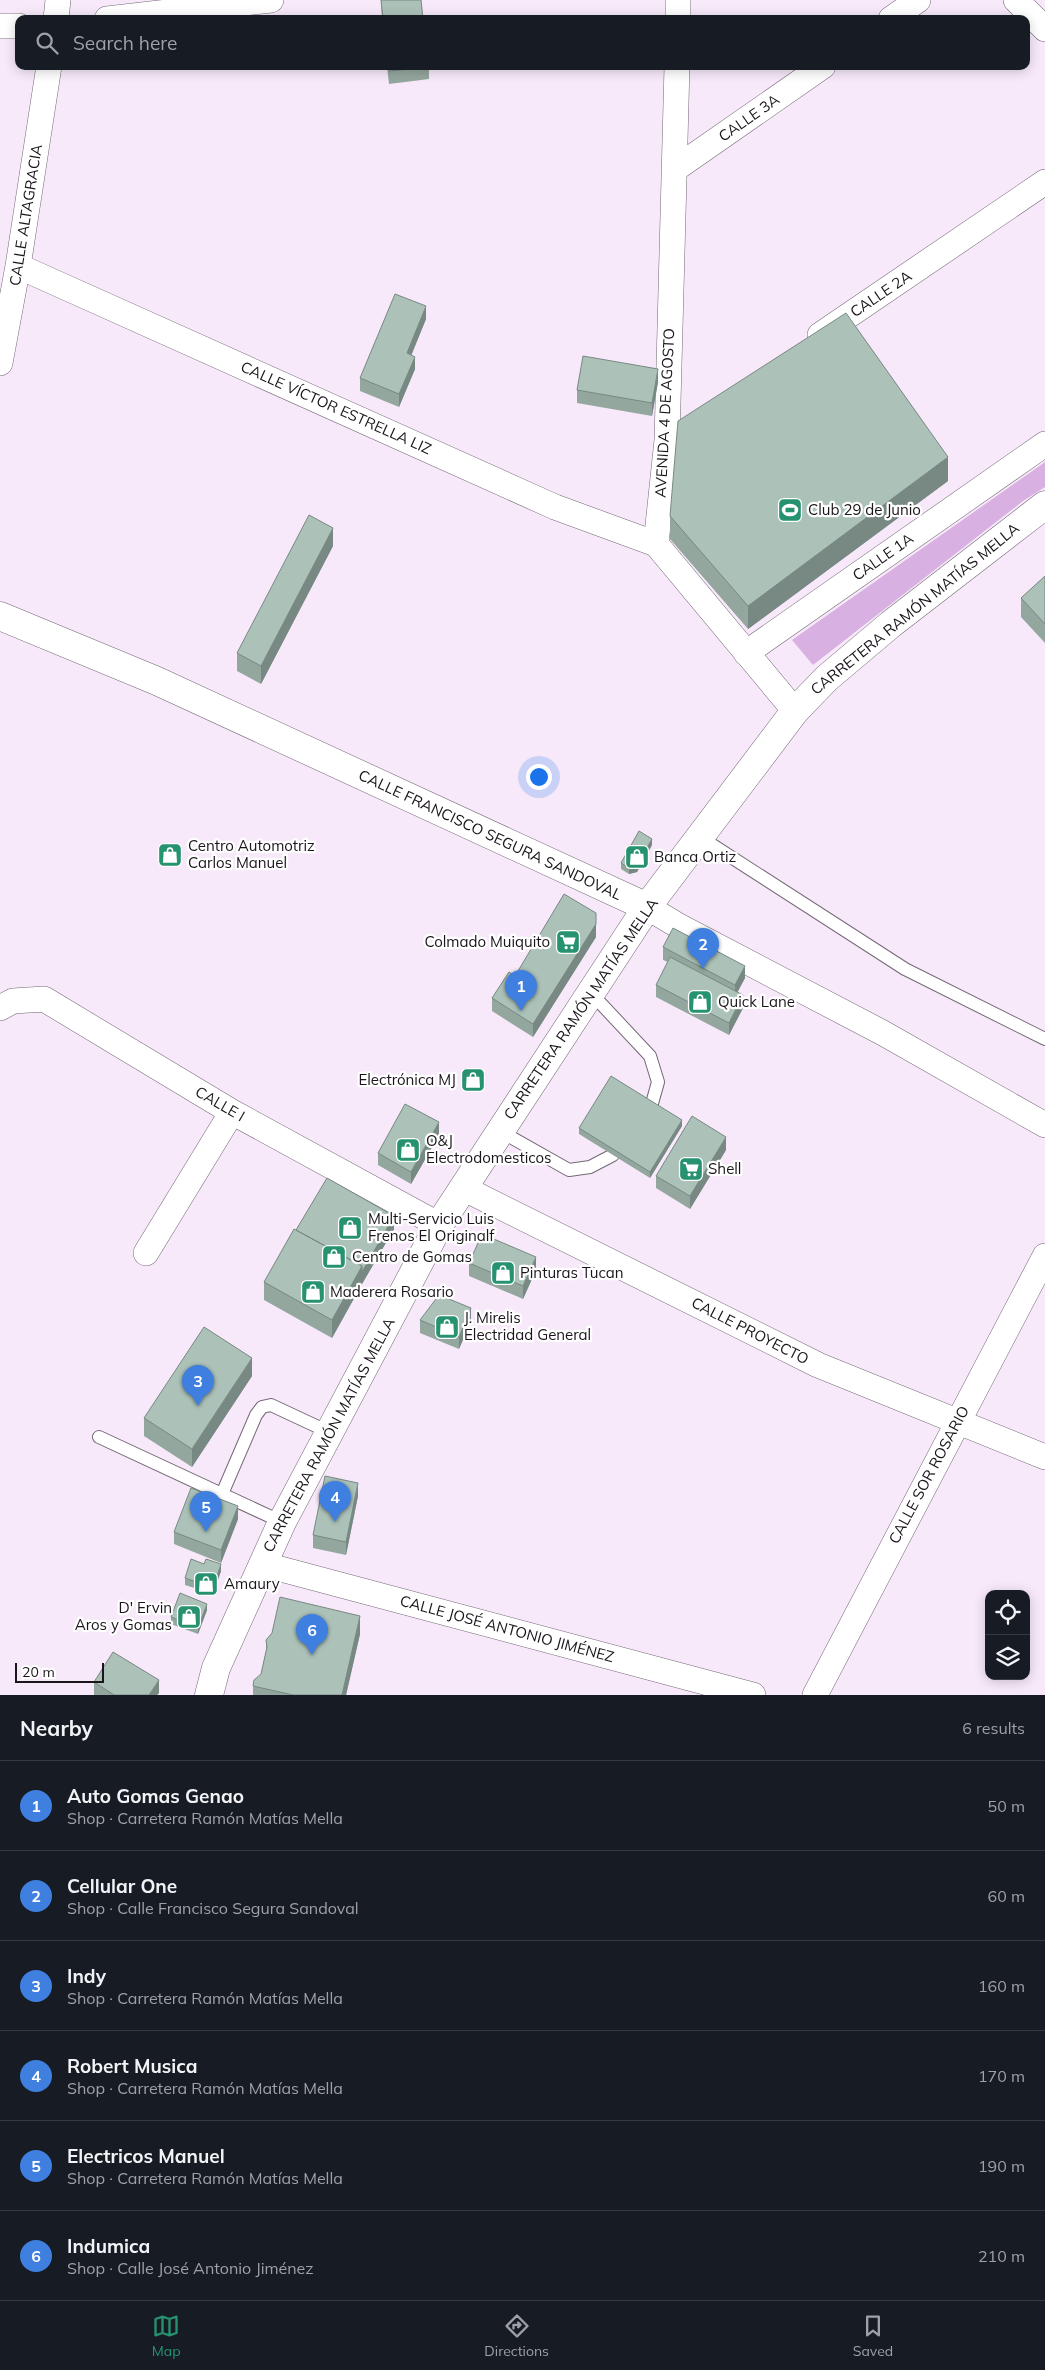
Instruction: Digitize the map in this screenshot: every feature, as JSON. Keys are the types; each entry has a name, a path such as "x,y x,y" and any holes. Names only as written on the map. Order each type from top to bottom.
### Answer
{"main road":[{"name":"CARRETERA RAMÓN MATÍAS MELLA","path":"209,1695 216,1668 282,1522 331,1433 439,1225 647,907 795,711 827,678 884,630 1045,505"},
{"name":"CALLE FRANCISCO SEGURA SANDOVAL","path":"0,616 157,681 647,907"}],"street":[{"path":"56,15 58,0"},
{"path":"141,15 271,0"},
{"path":"678,0 678,15"},
{"path":"897,15 918,0"},
{"path":"1016,0 1045,29"},
{"path":"0,26 15,26"},
{"name":"CALLE ALTAGRACIA","path":"0,363 18,266 48,70"},
{"name":"AVENIDA 4 DE AGOSTO","path":"656,544 667,440 677,70"},
{"name":"CALLE 3A","path":"675,169 817,70"},
{"name":"CALLE 2A","path":"798,350 1045,182"},
{"name":"CALLE VÍCTOR ESTRELLA LIZ","path":"18,266 555,506 656,544"},
{"path":"667,440 692,423"},
{"name":"CALLE 1A","path":"746,653 1045,444"},
{"path":"656,544 795,711"},
{"name":"CALLE FRANCISCO SEGURA SANDOVAL","path":"647,907 677,925 883,1033 1045,1125"},
{"name":"CALLE I","path":"0,1008 13,1000 44,1000 232,1112 439,1225"},
{"path":"146,1254 232,1112"},
{"name":"CALLE PROYECTO","path":"463,1188 818,1365 956,1423 1045,1457"},
{"name":"CALLE SOR ROSARIO","path":"815,1695 1045,1256"},
{"name":"CALLE JOSÉ ANTONIO JIMÉNEZ","path":"262,1564 753,1695"}],"lane":[{"path":"700,837 905,969 1045,1039"},
{"path":"591,993 650,1056 658,1082 651,1107"},
{"path":"500,1131 569,1170 590,1167 613,1155"},
{"path":"222,1494 256,1415 262,1407 272,1405 331,1433"},
{"path":"100,1437 282,1522"}],"shaded area":[{"path":"1045,462 1045,487 1023,501 813,665 792,640"}],"building":[{"path":"381,0 421,0 423,15 383,15"},
{"path":"395,294 426,306 407,353 415,357 399,394 360,378"},
{"name":"Club 29 de Junio","path":"846,313 948,457 748,606 670,516 678,421"},
{"path":"583,356 658,369 652,403 577,390"},
{"path":"309,515 333,528 261,666 237,653"},
{"path":"1045,576 1045,624 1021,598"},
{"name":"Banca Ortiz","path":"639,831 652,839 637,865 629,868 621,863"},
{"path":"564,894 596,913 596,924 533,1024 492,998 509,972 515,976"},
{"path":"673,928 745,966 735,985 663,947"},
{"path":"670,957 743,995 729,1023 656,985"},
{"name":"Shell","path":"611,1076 682,1120 650,1172 579,1128"},
{"name":"O&J Electrodomesticos","path":"405,1104 439,1122 411,1172 378,1153"},
{"name":"Shell","path":"692,1116 726,1137 690,1196 656,1176"},
{"name":"Multi-Servicio Luis Frenos El Originalf","path":"327,1178 394,1216 362,1272 362,1266 296,1230"},
{"name":"Maderera Rosario","path":"294,1229 362,1266 332,1320 264,1282"},
{"path":"482,1234 536,1257 523,1286 469,1263"},
{"path":"439,1295 471,1308 459,1337 420,1320"},
{"path":"204,1327 252,1358 192,1449 144,1418"},
{"path":"325,1476 358,1483 346,1542 313,1535"},
{"path":"191,1488 238,1506 221,1550 174,1532"},
{"path":"191,1559 204,1564 206,1559 221,1564 213,1588 185,1578"},
{"name":"D' Ervin Aros y Gomas","path":"180,1593 207,1604 198,1628 171,1617"},
{"path":"280,1597 360,1616 342,1695 293,1695 253,1686 254,1680 261,1674 267,1647 266,1640 272,1633"},
{"path":"113,1652 159,1680 149,1695 114,1695 94,1682"}],"place":[{"name":"Club 29 de Junio","path":"790,510"},
{"name":"Centro Automotriz Carlos Manuel","path":"170,855"},
{"name":"Banca Ortiz","path":"637,857"},
{"name":"Colmado Muiquito","path":"568,942"},
{"name":"Cellular One","path":"703,969"},
{"name":"Quick Lane","path":"700,1002"},
{"name":"Auto Gomas Genao","path":"521,1011"},
{"name":"Electrónica MJ","path":"473,1080"},
{"name":"O&J Electrodomesticos","path":"408,1150"},
{"name":"Shell","path":"691,1169"},
{"name":"Multi-Servicio Luis Frenos El Originalf","path":"350,1228"},
{"name":"Centro de Gomas","path":"334,1257"},
{"name":"Pinturas Tucan","path":"503,1273"},
{"name":"Maderera Rosario","path":"313,1292"},
{"name":"J. Mirelis Electridad General","path":"447,1327"},
{"name":"Indy","path":"198,1406"},
{"name":"Robert Musica","path":"335,1522"},
{"name":"Electricos Manuel","path":"206,1532"},
{"name":"Amaury","path":"206,1584"},
{"name":"D' Ervin Aros y Gomas","path":"189,1617"},
{"name":"Indumica","path":"312,1655"}]}
